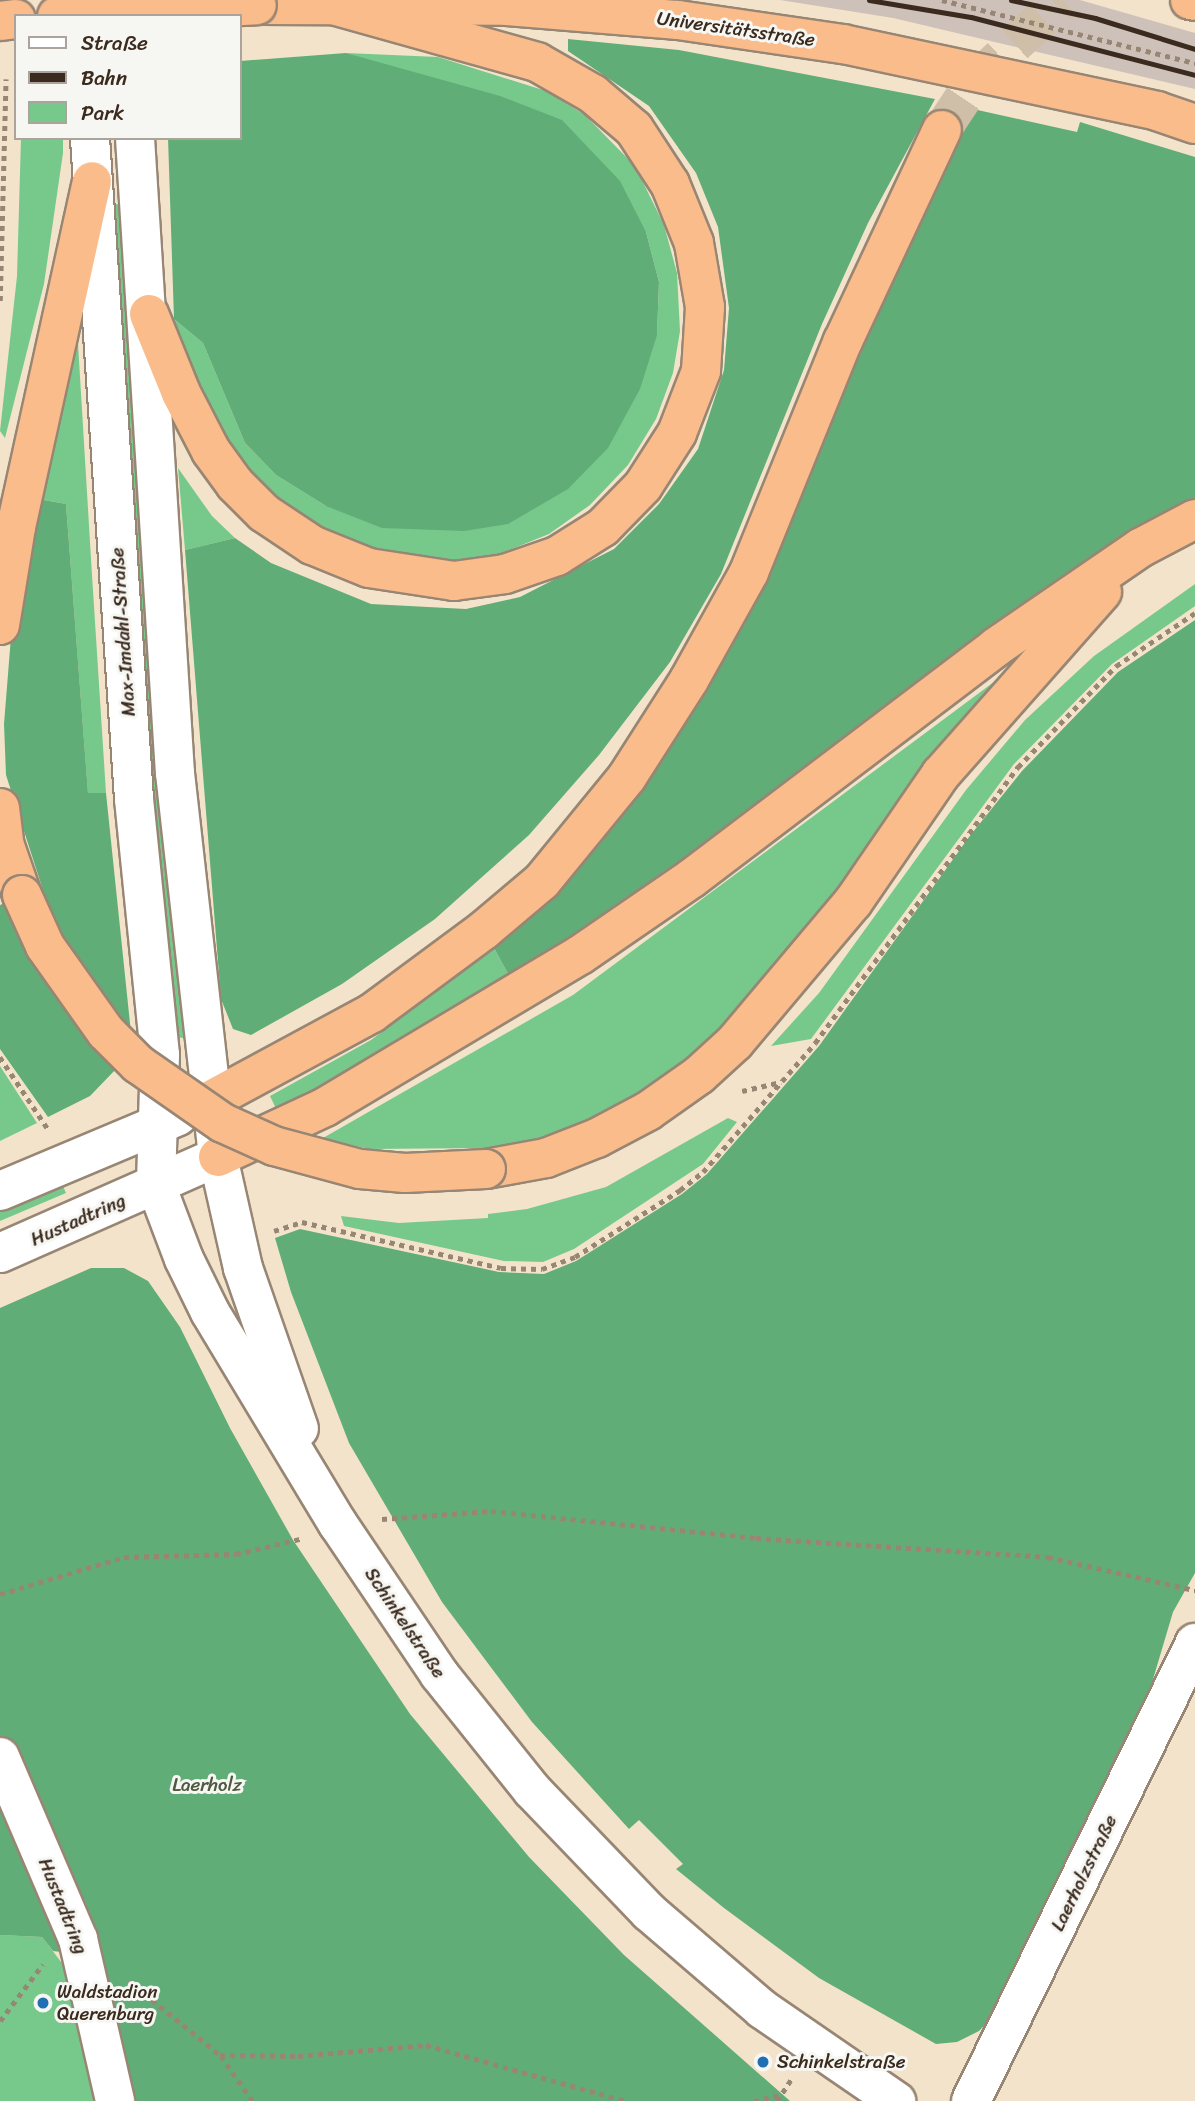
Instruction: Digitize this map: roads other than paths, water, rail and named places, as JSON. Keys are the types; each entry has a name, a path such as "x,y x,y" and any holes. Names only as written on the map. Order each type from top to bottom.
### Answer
{"highway":[{"path":"1190,0 1195,1"},
{"path":"149,314 181,393 211,451 235,484 264,513 312,545 369,568 454,581 505,574 557,556 603,527 643,486 677,433 701,371 705,307 689,231 670,184 634,130 593,94 537,62 326,3"},
{"name":"Universitätsstraße","path":"93,14 326,3 507,6 678,20 843,44 1157,111 1195,124"},
{"path":"211,1101 372,1013 474,938 542,881 627,777 689,680 749,572 843,341 942,130"},
{"path":"0,624 16,527 92,181"},
{"path":"218,1157 325,1107 580,955 692,878 996,647 1140,548 1195,519"},
{"path":"0,808 5,846 22,895 45,946 106,1032 138,1065 223,1123 274,1146 360,1169 405,1173 486,1169 546,1158 597,1138 648,1111 699,1075 735,1042 853,902 941,774 1140,548"}],"street":[{"name":"Max-Imdahl-Straße","path":"90,140 134,799 160,1055 157,1125"},
{"path":"135,140 149,314 175,773 218,1157"},
{"path":"0,1191 211,1101"},
{"path":"156,1185 157,1125"},
{"name":"Hustadtring","path":"0,1254 218,1157"},
{"name":"Schinkelstraße","path":"218,1157 243,1268 331,1513"},
{"name":"Schinkelstraße","path":"156,1185 184,1259 210,1312 331,1513 439,1674 523,1780 649,1912 762,2009 896,2101"},
{"name":"Laerholzstraße","path":"971,2101 1185,1690 1195,1643"},
{"name":"Hustadtring","path":"0,1758 78,1939 115,2101"}],"tunnel":[{"path":"942,130 973,83 1062,0"}],"railway":[{"path":"869,0 971,17 1195,75"},
{"path":"1011,0 1095,18 1195,49"}],"place":[{"name":"Waldstadion Querenburg","path":"43,2003"},
{"name":"Schinkelstraße","path":"763,2062"}],"park label":[{"name":"Laerholz","path":"207,1785"}]}
